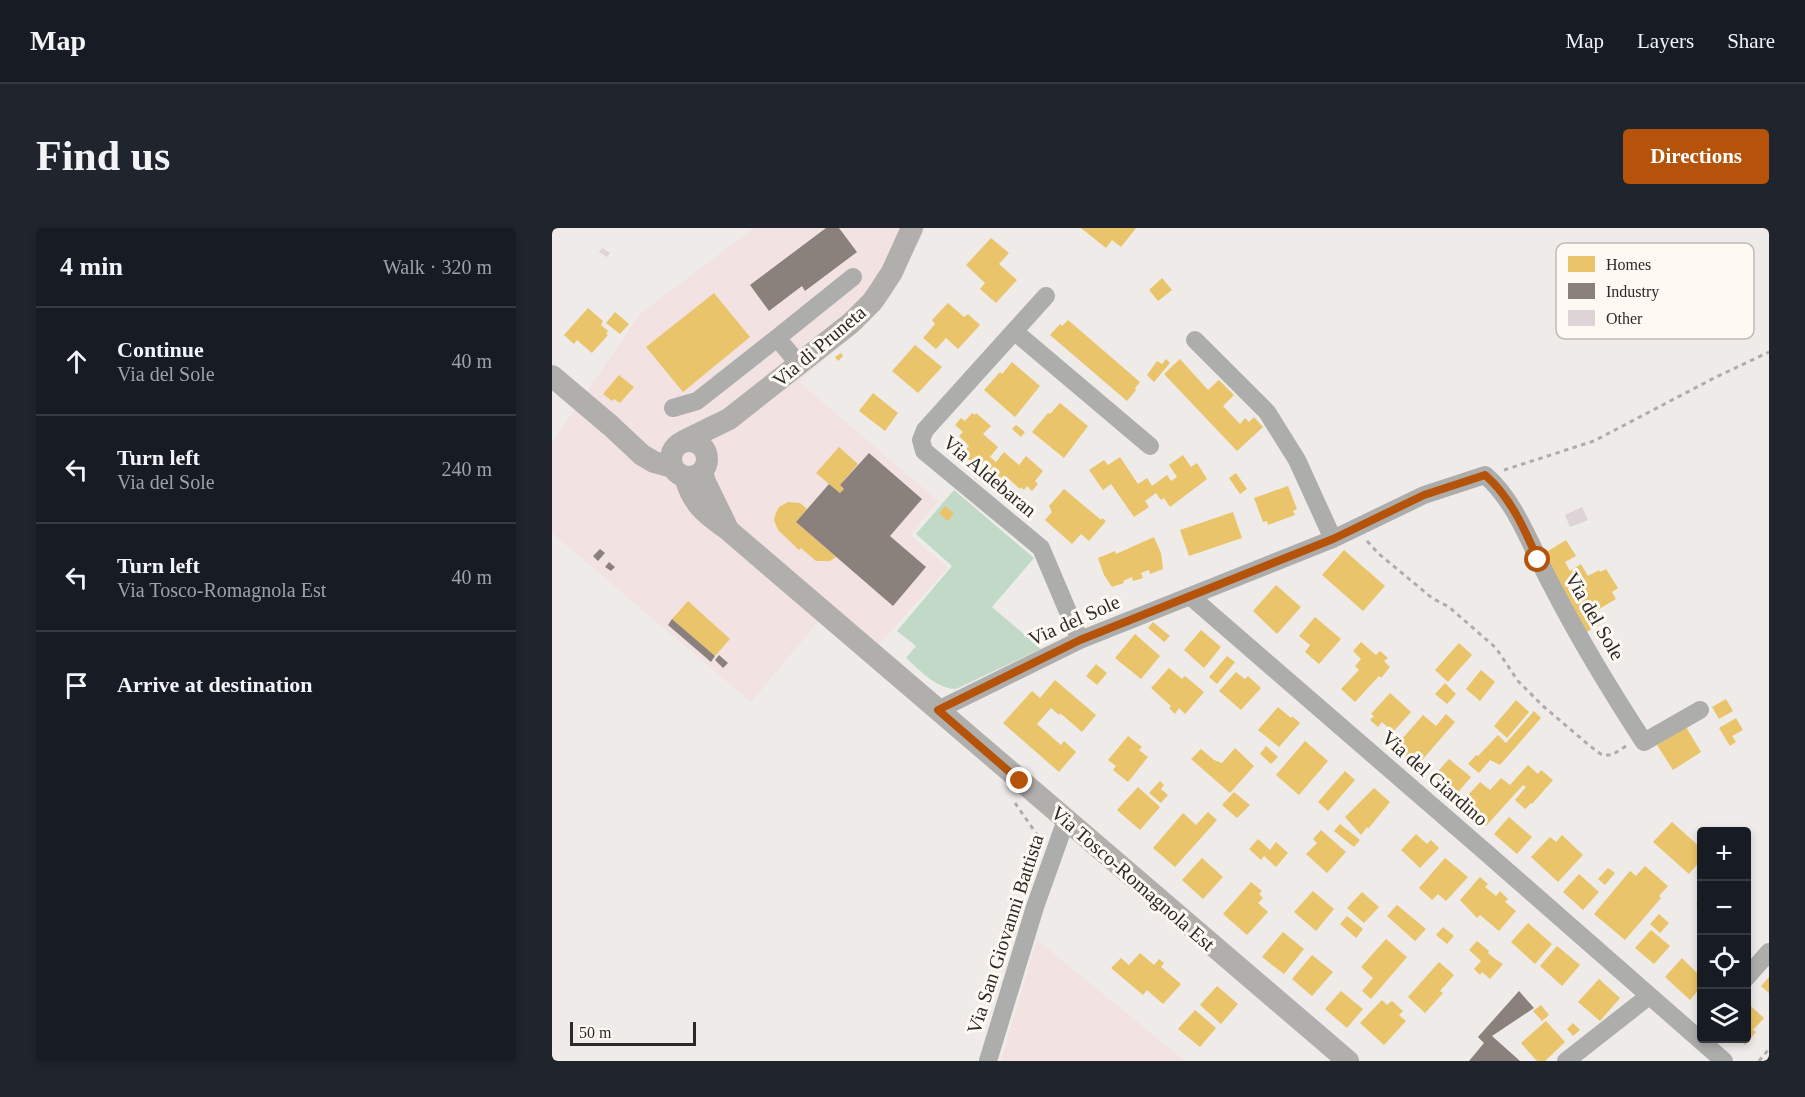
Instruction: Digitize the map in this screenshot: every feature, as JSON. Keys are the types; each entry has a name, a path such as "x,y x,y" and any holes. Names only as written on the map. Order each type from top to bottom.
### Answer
{"main road":[{"name":"Via di Pruneta","path":"688,460 716,440 729,419 852,323 872,302 892,272 912,228"},
{"path":"552,376 626,440 655,446 688,460"},
{"name":"Via Tosco-Romagnola Est","path":"688,460 696,504 711,518 728,529 1348,1061"}],"street":[{"path":"673,408 697,401 854,277"},
{"name":"Via Aldebaran","path":"1046,296 925,430 921,440 924,451 1041,548 1080,640"},
{"path":"1014,331 1150,446"},
{"path":"777,338 799,364"},
{"path":"1195,340 1266,412 1297,460 1333,539"},
{"name":"Via del Sole","path":"938,710 1080,640 1333,539 1424,495 1485,475 1498,486 1525,532 1564,609 1640,737"},
{"name":"Via del Giardino","path":"1190,596 1648,996 1697,1032"},
{"path":"1640,737 1644,742 1700,710"},
{"name":"Via San Giovanni Battista","path":"988,1061 1035,907 1066,820"},
{"path":"1751,972 1769,952"},
{"path":"1566,1061 1648,996"},
{"name":"Via del Giardino","path":"1707,1043 1724,1061"}],"path":[{"path":"1485,475 1543,459 1594,441 1769,352"},
{"path":"1355,529 1379,554 1432,598 1449,607 1496,648 1518,681 1543,706 1602,755 1612,755 1640,737"},
{"path":"1020,781 1012,790 1012,798 1038,836 1038,852"},
{"path":"1759,1061 1769,1049"}],"shaded area":[{"path":"754,228 926,228 886,304 799,382 938,501 910,535 948,568 865,659 820,619 751,702 552,533 552,443 640,314"},
{"path":"1037,940 1185,1061 1001,1061"}],"green space":[{"path":"954,490 1034,558 992,607 1041,649 956,689 941,686 906,658 916,646 897,631 952,566 916,534"}],"building: Homes":[{"path":"1081,228 1136,228 1121,247 1112,240 1106,248"},
{"path":"991,238 1009,253 999,264 1017,280 996,303 980,289 985,283 966,265"},
{"path":"1162,278 1172,290 1158,301 1149,290"},
{"path":"714,293 750,337 683,392 646,347"},
{"path":"948,303 964,317 968,314 980,325 958,349 946,338 936,349 923,338 935,324 932,320"},
{"path":"588,308 603,321 601,325 608,331 606,334 608,335 592,353 577,340 574,344 564,335"},
{"path":"615,312 629,324 620,334 606,323"},
{"path":"1068,320 1140,382 1127,401 1050,335 1060,324 1062,326"},
{"path":"915,345 942,367 918,393 892,371"},
{"path":"841,353 843,356 838,361 835,357"},
{"path":"1166,359 1170,363 1154,382 1147,375 1157,361 1162,364"},
{"path":"1180,359 1208,390 1219,380 1234,395 1223,406 1240,424 1245,418 1249,422 1254,417 1263,427 1237,451 1164,374"},
{"path":"1012,362 1040,386 1015,417 984,390"},
{"path":"619,375 634,387 620,403 614,399 612,401 603,394"},
{"path":"873,393 898,413 885,431 859,411"},
{"path":"1060,403 1088,426 1064,458 1032,432"},
{"path":"972,413 975,415 976,413 991,426 983,434 998,447 990,457 996,462 1004,452 1019,465 1026,456 1043,471 1035,481 1038,484 1032,491 1027,486 1024,490 1021,487 1020,489 1010,480 1002,489 990,478 988,474 991,471 980,461 976,466 962,454 969,446 959,436 963,432 955,425 961,418 965,421"},
{"path":"1016,425 1025,432 1021,437 1012,429"},
{"path":"839,447 858,464 840,485 844,489 840,493 816,473"},
{"path":"1183,455 1191,467 1197,463 1207,479 1170,507 1164,498 1161,500 1156,493 1145,501 1149,507 1134,517 1111,484 1103,490 1089,470 1104,460 1108,465 1120,457 1138,484 1147,478 1152,486 1167,475 1171,481 1177,477 1169,465"},
{"path":"1236,473 1247,489 1240,494 1229,478"},
{"path":"1288,486 1297,509 1293,511 1295,515 1268,525 1267,521 1263,522 1254,498"},
{"path":"1064,489 1101,520 1102,518 1106,521 1089,541 1081,534 1072,544 1045,520 1052,512 1049,506"},
{"path":"788,502 800,503 807,509 796,522 836,557 830,561 816,561 801,548 799,550 778,530 774,520 776,513 779,507"},
{"path":"945,506 954,513 948,521 939,513"},
{"path":"1233,512 1242,538 1189,556 1180,530"},
{"path":"1154,537 1161,553 1163,569 1150,574 1149,570 1141,573 1143,578 1133,581 1132,577 1112,587 1104,575 1098,558 1115,551 1116,554"},
{"path":"1566,540 1576,556 1565,562 1570,571 1581,564 1588,576 1606,569 1618,588 1612,592 1616,599 1594,612 1600,624 1585,633 1540,556"},
{"path":"1344,550 1385,586 1363,611 1322,575"},
{"path":"1276,585 1301,607 1277,634 1253,611"},
{"path":"688,601 730,639 715,656 672,619"},
{"path":"1315,617 1341,639 1319,664 1305,652 1310,645 1299,636"},
{"path":"1153,622 1170,636 1164,642 1148,628"},
{"path":"1201,630 1221,647 1204,668 1184,650"},
{"path":"1135,634 1160,656 1141,679 1115,658"},
{"path":"1361,642 1376,655 1380,651 1388,658 1384,661 1390,667 1355,702 1341,689 1359,670 1355,666 1361,659 1353,651"},
{"path":"1459,643 1472,655 1448,682 1435,670"},
{"path":"1227,656 1235,662 1217,684 1209,677"},
{"path":"1096,664 1107,673 1097,685 1086,676"},
{"path":"1169,668 1182,679 1185,676 1204,692 1185,714 1179,708 1175,714 1169,708 1171,706 1151,688"},
{"path":"1481,670 1495,682 1480,701 1466,689"},
{"path":"1236,672 1245,679 1248,676 1261,688 1241,710 1219,691"},
{"path":"1055,680 1096,715 1082,732 1051,708 1037,724 1061,745 1064,741 1076,752 1059,772 1003,723 1032,691 1040,698"},
{"path":"1445,683 1456,694 1447,704 1435,694"},
{"path":"1390,693 1411,712 1393,732 1382,722 1378,727 1370,720 1374,716 1371,714"},
{"path":"1726,699 1733,711 1719,719 1712,707"},
{"path":"1516,700 1529,712 1507,738 1494,726"},
{"path":"1278,707 1300,723 1279,747 1258,730"},
{"path":"1534,711 1541,718 1500,765 1490,760 1479,773 1468,764 1498,735 1506,743"},
{"path":"1446,714 1455,722 1417,766 1395,747 1423,715 1436,726"},
{"path":"1736,718 1743,730 1732,736 1736,742 1730,746 1719,728"},
{"path":"1686,727 1701,752 1673,770 1657,745"},
{"path":"1128,736 1142,747 1139,750 1148,757 1128,782 1113,770 1116,766 1108,760"},
{"path":"1305,741 1328,761 1299,795 1276,775"},
{"path":"1266,746 1278,757 1271,764 1260,754"},
{"path":"1235,748 1254,766 1230,793 1191,759 1201,749 1214,760 1222,763"},
{"path":"1449,759 1471,777 1453,798 1431,779"},
{"path":"1528,765 1538,774 1541,770 1553,780 1525,809 1515,800 1526,787 1523,785 1486,826 1461,803 1480,782 1490,790 1501,778 1510,785"},
{"path":"1345,771 1355,780 1328,811 1318,802"},
{"path":"1160,781 1164,785 1161,789 1168,795 1161,803 1149,793"},
{"path":"1138,787 1160,807 1140,830 1117,810"},
{"path":"1374,788 1390,802 1361,835 1345,817"},
{"path":"1234,792 1250,805 1237,818 1222,805"},
{"path":"1208,812 1217,820 1175,867 1153,848 1183,813 1196,825"},
{"path":"1509,817 1532,837 1517,854 1494,834"},
{"path":"1672,822 1697,844 1697,865 1689,874 1653,842"},
{"path":"1340,824 1360,840 1354,847 1334,831"},
{"path":"1321,830 1346,852 1327,873 1306,854 1317,843 1313,839"},
{"path":"1416,834 1427,844 1431,840 1439,848 1420,868 1401,850"},
{"path":"1562,835 1583,855 1558,882 1531,857 1550,837 1556,842"},
{"path":"1258,839 1270,850 1276,842 1288,853 1276,867 1264,856 1261,860 1249,849"},
{"path":"1202,858 1223,877 1203,899 1182,880"},
{"path":"1445,858 1468,877 1446,901 1438,894 1432,900 1419,888"},
{"path":"1645,866 1668,886 1659,896 1661,898 1625,940 1594,914 1630,871 1636,876"},
{"path":"1608,868 1615,873 1605,885 1598,879"},
{"path":"1579,874 1599,892 1583,910 1563,892"},
{"path":"1480,877 1488,884 1485,887 1496,896 1500,891 1508,899 1505,902 1516,911 1499,931 1480,915 1477,918 1460,900"},
{"path":"1251,882 1262,891 1259,894 1263,898 1258,903 1268,912 1247,935 1223,914"},
{"path":"1313,891 1334,909 1316,931 1294,912"},
{"path":"1362,892 1379,907 1364,923 1347,908"},
{"path":"1397,905 1426,929 1415,941 1387,916"},
{"path":"1659,914 1669,923 1660,933 1650,924"},
{"path":"1347,916 1363,929 1356,938 1340,924"},
{"path":"1528,923 1552,944 1535,964 1511,942"},
{"path":"1443,927 1454,936 1447,944 1436,935"},
{"path":"1651,930 1670,946 1654,964 1635,948"},
{"path":"1283,932 1304,949 1284,974 1262,957"},
{"path":"1386,939 1407,957 1371,999 1362,991 1373,978 1361,967"},
{"path":"1477,941 1503,964 1490,979 1482,972 1480,975 1474,969 1481,961 1469,950"},
{"path":"1557,946 1580,965 1562,986 1540,966"},
{"path":"1140,953 1154,965 1159,959 1164,963 1161,967 1181,984 1163,1004 1147,990 1143,995 1111,968 1121,958 1129,965"},
{"path":"1312,955 1333,972 1312,996 1292,979"},
{"path":"1682,958 1697,973 1697,992 1690,1000 1665,977"},
{"path":"1439,962 1454,975 1440,991 1443,993 1425,1013 1408,997"},
{"path":"1769,977 1769,993 1761,986"},
{"path":"1599,979 1620,998 1600,1021 1578,1002"},
{"path":"1217,986 1238,1004 1221,1024 1200,1005"},
{"path":"1341,991 1363,1009 1347,1028 1325,1009"},
{"path":"1382,1000 1387,1005 1392,1001 1403,1011 1399,1015 1406,1021 1384,1045 1360,1023"},
{"path":"1541,1005 1549,1015 1542,1021 1533,1011"},
{"path":"1751,1006 1764,1018 1753,1030 1756,1032 1751,1038"},
{"path":"1195,1010 1216,1028 1200,1047 1178,1029"},
{"path":"1546,1021 1565,1042 1545,1061 1537,1061 1521,1043"},
{"path":"1573,1023 1580,1030 1573,1036 1567,1029"}],"building: Industry":[{"path":"826,228 839,228 857,252 805,291 802,286 769,311 750,285"},
{"path":"869,453 922,499 890,536 926,567 893,606 796,522 829,484 840,493 844,489 840,485"},
{"path":"600,549 605,553 598,561 593,556"},
{"path":"609,562 615,567 611,571 605,567"},
{"path":"672,619 715,656 711,662 668,625"},
{"path":"719,655 728,663 723,668 715,660"},
{"path":"1519,991 1534,1008 1492,1036 1520,1061 1469,1061 1484,1043 1478,1037"}],"building: Other":[{"path":"602,248 610,253 607,257 599,252"},
{"path":"1582,507 1588,520 1570,527 1565,515"}],"route":[{"path":"1020,781 938,710 1080,640 1333,539 1424,495 1485,475 1498,486 1525,532 1538,560"}]}
